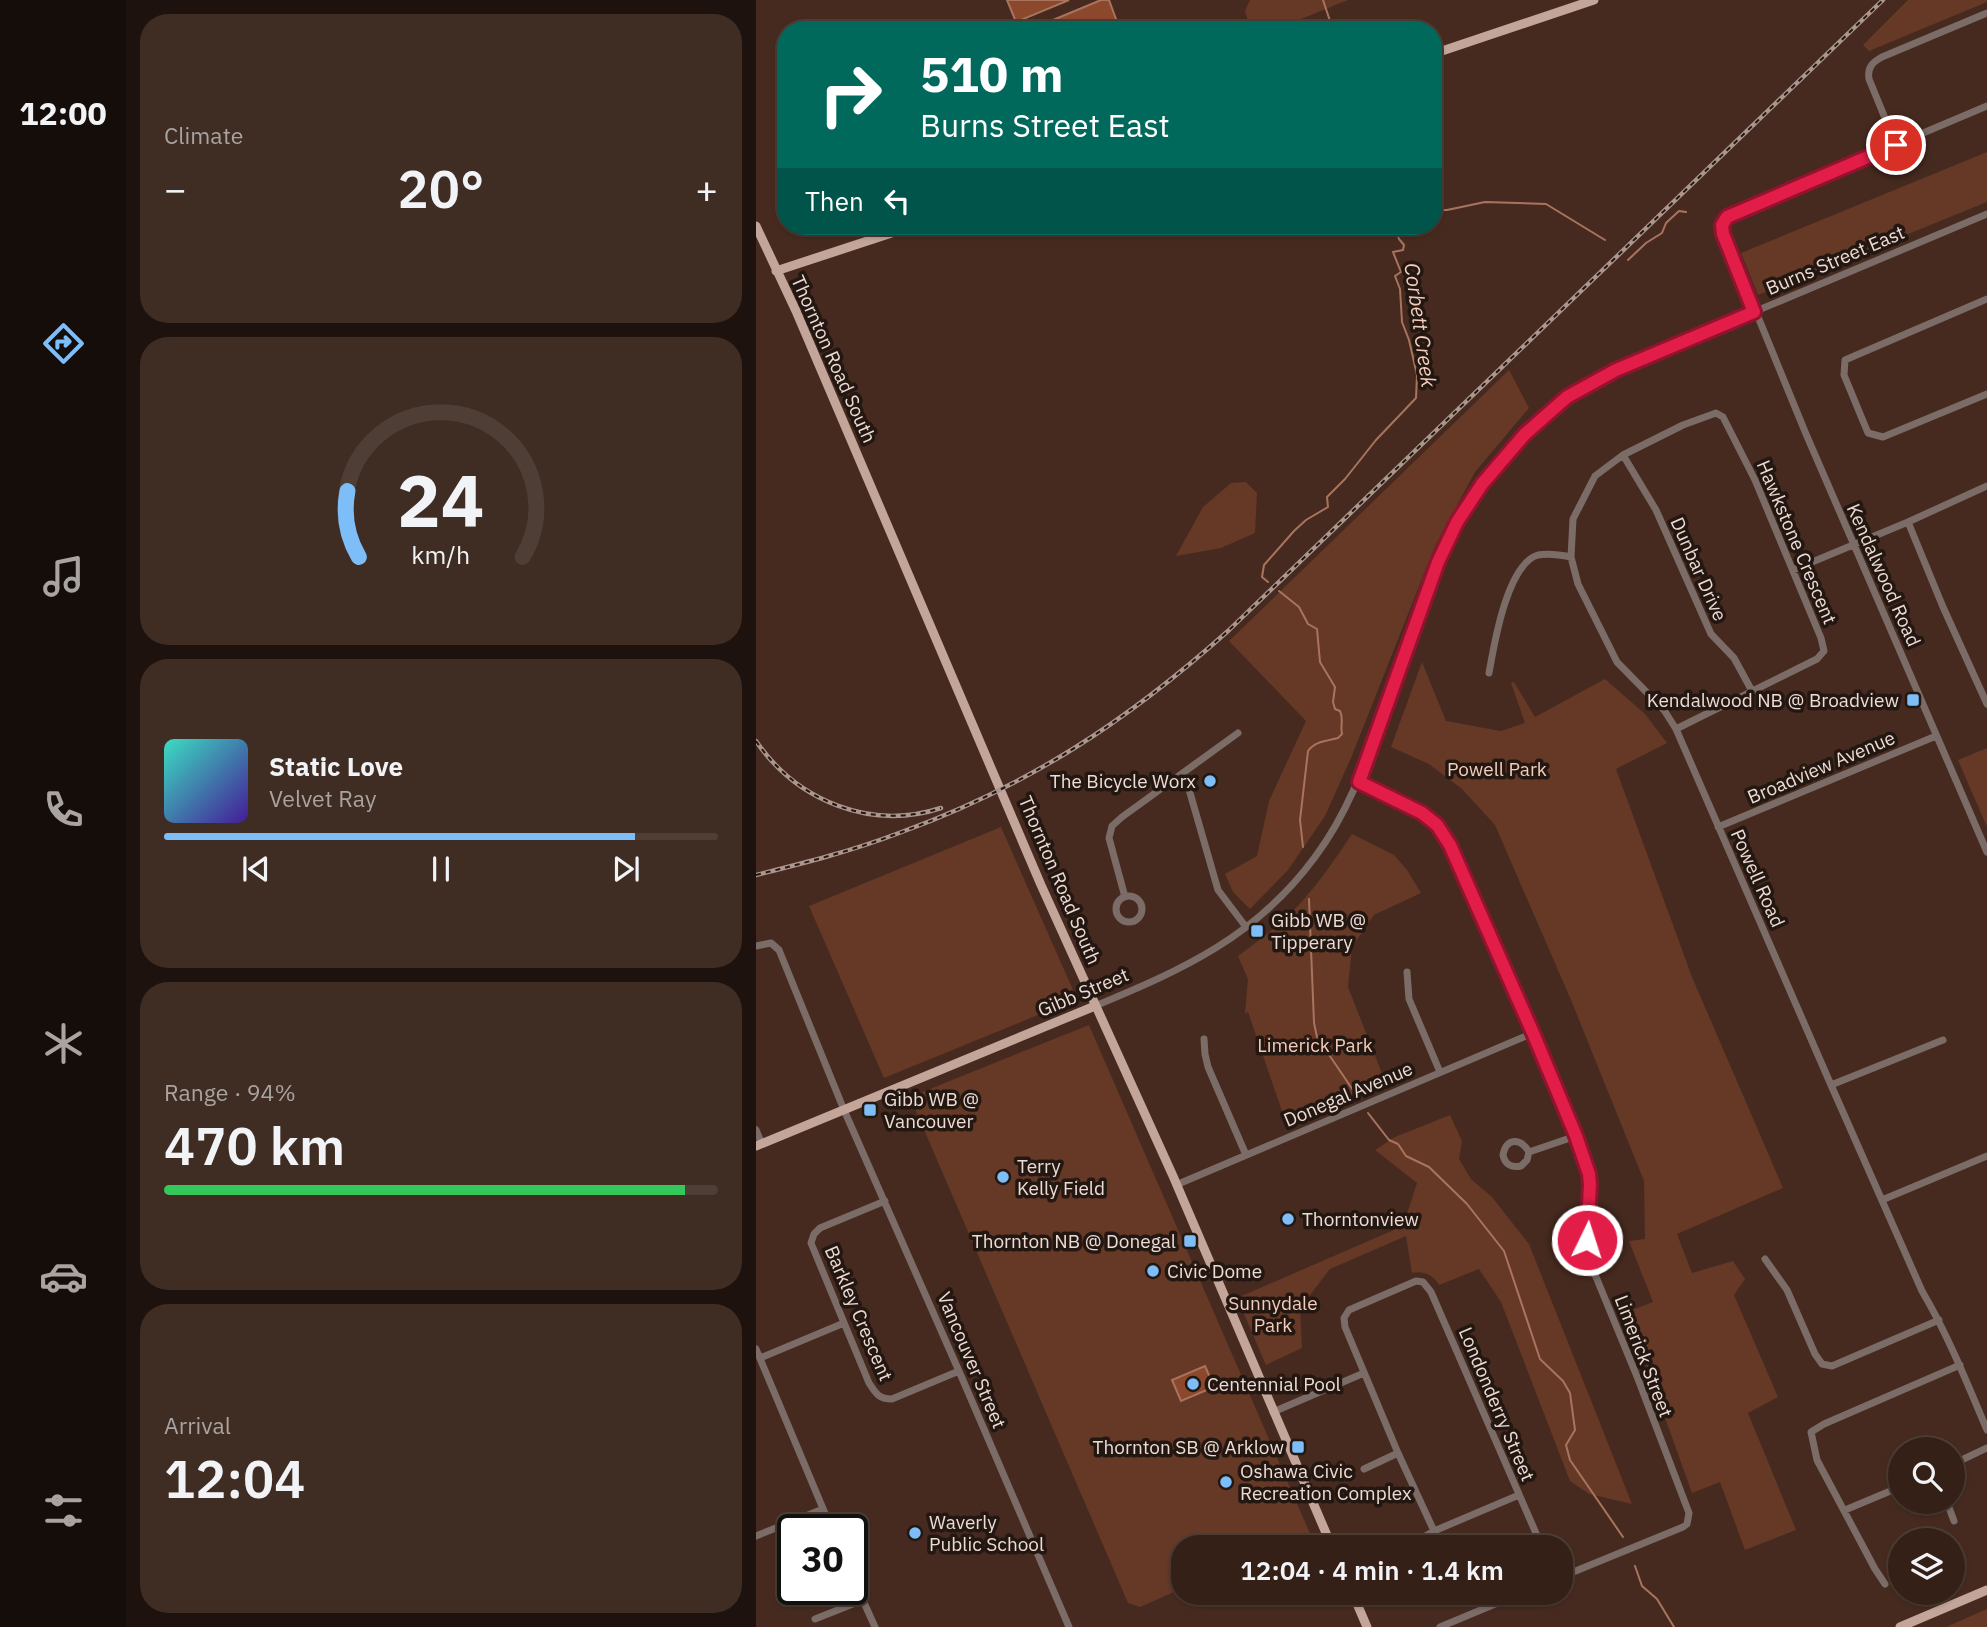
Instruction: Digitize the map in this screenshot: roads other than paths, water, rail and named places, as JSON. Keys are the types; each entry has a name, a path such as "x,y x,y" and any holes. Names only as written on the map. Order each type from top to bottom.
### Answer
{"main road":[{"path":"1442,51 1594,0"},
{"name":"Thornton Road South","path":"756,226 807,336 1041,886 1177,1185 1327,1535"},
{"path":"776,271 886,235"},
{"name":"Gibb Street","path":"759,1145 1095,1006"},
{"path":"1900,1627 1987,1590"},
{"path":"1358,1605 1367,1627"}],"street":[{"path":"1987,13 1882,57 1872,64 1868,73 1896,145 1987,106"},
{"name":"Kendalwood Road","path":"1896,145 1734,213 1724,219 1723,234 1853,545 1987,852"},
{"name":"Burns Street East","path":"1359,782 1438,562 1450,536 1482,484 1525,434 1567,397 1616,370 1987,214"},
{"path":"1987,299 1845,360 1844,375 1868,433 1883,437 1987,394"},
{"name":"Powell Road","path":"1716,413 1683,425 1623,455 1595,477 1573,519 1571,557 1578,584 1617,662 1664,710 1676,729 1830,1085 1922,1291 1960,1365 1987,1430"},
{"name":"Hawkstone Crescent","path":"1676,729 1817,659 1824,651 1755,480 1723,417 1716,413"},
{"name":"Dunbar Drive","path":"1623,455 1656,510 1711,634 1734,658 1752,691"},
{"path":"1793,570 1987,486"},
{"path":"1908,522 1987,704"},
{"path":"1489,673 1496,632 1515,577 1522,567 1536,556 1557,554 1571,557"},
{"path":"1125,897 1109,838 1112,827 1238,733"},
{"name":"Broadview Avenue","path":"1718,827 1936,736"},
{"path":"1184,772 1218,890 1246,927"},
{"name":"Gibb Street","path":"1095,1006 1186,966 1218,948 1246,927 1288,890 1315,857 1340,819 1359,782"},
{"name":"Limerick Street","path":"1359,782 1422,813 1437,825 1460,867 1576,1136 1589,1174 1587,1255 1689,1513 1687,1524 1683,1527 1573,1572"},
{"name":"Vancouver Street","path":"756,946 771,943 779,950 844,1110 1067,1626"},
{"path":"1406,972 1409,999 1440,1072"},
{"name":"Donegal Avenue","path":"1177,1185 1533,1033"},
{"path":"1204,1039 1209,1067 1246,1155"},
{"path":"1830,1085 1942,1040"},
{"path":"756,1130 759,1145"},
{"path":"1529,1152 1576,1136"},
{"path":"1882,1200 1987,1156"},
{"name":"Barkley Crescent","path":"885,1201 820,1228 811,1243 869,1383 883,1399 892,1399 959,1371"},
{"path":"1765,1259 1787,1290 1822,1364 1832,1366 1939,1320"},
{"name":"Londonderry Street","path":"1364,1373 1345,1327 1344,1318 1349,1310 1416,1281 1423,1282 1431,1292 1537,1535"},
{"path":"760,1358 844,1323"},
{"path":"756,1349 825,1514"},
{"path":"1885,1584 1817,1460 1811,1432 1960,1365"},
{"path":"1273,1412 1364,1373 1434,1531"},
{"path":"1979,1410 1987,1406"},
{"path":"1965,1458 1987,1448"},
{"path":"1364,1469 1398,1453"},
{"path":"1845,1510 1888,1492"},
{"path":"1428,1535 1519,1495"},
{"path":"756,1536 823,1508"},
{"path":"1951,1514 1954,1521"},
{"path":"816,1619 851,1605"},
{"path":"865,1605 875,1627"},
{"path":"1440,1627 1493,1605"}],"waterway":[{"name":"Corbett Creek","path":"1323,0 1330,21"},
{"path":"1442,210 1485,202 1546,204 1605,240"},
{"path":"1628,260 1646,243 1662,233 1666,223 1679,211 1686,212"},
{"name":"Corbett Creek","path":"1268,582 1262,577 1264,565 1306,520 1328,507 1327,497 1416,398 1417,375 1402,322 1400,289 1395,276 1401,272 1393,252 1403,250 1404,245 1397,235"},
{"name":"Corbett Creek","path":"1279,591 1299,607 1308,624 1317,629 1320,662 1335,687 1333,702 1342,717 1342,734 1338,738 1318,743 1308,751 1300,820 1303,847"},
{"name":"Corbett Creek","path":"1309,899 1314,1023 1317,1037 1357,1096"},
{"name":"Corbett Creek","path":"1368,1113 1389,1140 1398,1144 1406,1156 1429,1167 1467,1204 1504,1251 1540,1359 1563,1381 1570,1393 1575,1430 1566,1445 1570,1460 1623,1537"},
{"name":"Corbett Creek","path":"1635,1566 1642,1586 1657,1599 1674,1627"}],"railway":[{"path":"756,875 828,856 946,815 1033,772 1074,748 1152,694 1228,631 1883,0"},
{"path":"756,741 792,780 814,795 838,806 888,816 941,808"}],"place":[{"name":"Kendalwood NB @ Broadview","path":"1913,700"},
{"name":"The Bicycle Worx","path":"1210,781"},
{"name":"Gibb WB @ Tipperary","path":"1257,931"},
{"name":"Gibb WB @ Vancouver","path":"870,1110"},
{"name":"Terry Kelly Field","path":"1003,1177"},
{"name":"Thorntonview","path":"1288,1219"},
{"name":"Thornton NB @ Donegal","path":"1190,1241"},
{"name":"Civic Dome","path":"1153,1271"},
{"name":"Centennial Pool","path":"1193,1384"},
{"name":"Thornton SB @ Arklow","path":"1298,1447"},
{"name":"Oshawa Civic Recreation Complex","path":"1226,1482"},
{"name":"Waverly Public School","path":"915,1533"}],"park label":[{"name":"Powell Park","path":"1497,769"},
{"name":"Limerick Park","path":"1315,1045"},
{"name":"Sunnydale Park","path":"1273,1314"}]}
